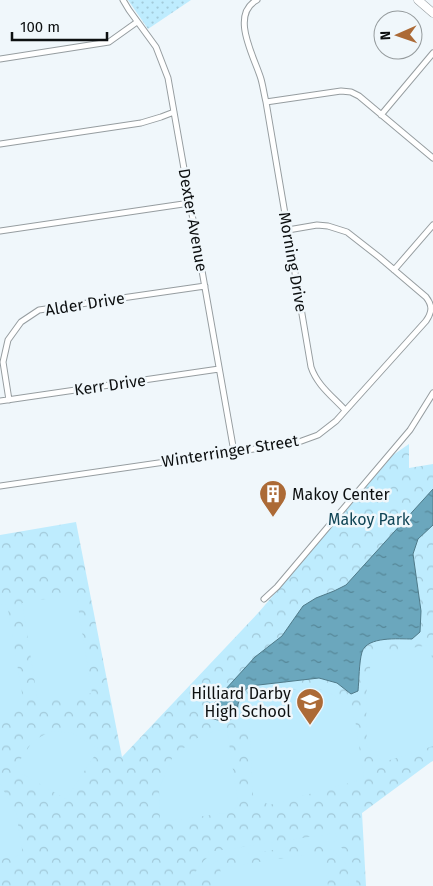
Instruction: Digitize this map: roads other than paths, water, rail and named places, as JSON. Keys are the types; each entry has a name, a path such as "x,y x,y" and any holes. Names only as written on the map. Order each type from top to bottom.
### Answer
{"main road":[{"path":"418,0 433,12"}],"street":[{"name":"Dexter Avenue","path":"122,0 156,47 168,78 234,452"},
{"name":"Morning Drive","path":"257,0 248,9 245,17 245,34 261,79 266,102 311,367 314,377 346,410"},
{"path":"0,59 109,42 137,22"},
{"path":"381,115 433,53"},
{"path":"266,102 341,91 351,92 360,96 433,158"},
{"path":"0,144 141,123 174,112"},
{"path":"0,231 190,203"},
{"path":"288,230 317,225 328,226 347,232 394,270 433,225"},
{"name":"Winterringer Street","path":"0,486 296,443 318,435 336,421 430,315 430,302 426,297 394,270"},
{"name":"Alder Drive","path":"9,400 4,362 8,340 21,322 39,310 205,286"},
{"name":"Kerr Drive","path":"0,401 219,369"},
{"path":"264,599 277,587 410,430 433,393"}],"water":[{"path":"433,489 433,525 418,539 413,554 421,611 420,632 412,639 377,641 365,647 361,656 358,691 351,694 337,683 319,678 250,686 243,692 238,704 237,715 227,722 204,717 224,691 255,657 282,636 303,606 346,585"}],"place":[{"name":"Makoy Center","path":"273,518"},
{"name":"Hilliard Darby High School","path":"310,726"}],"park label":[{"name":"Makoy Park","path":"369,519"}]}
